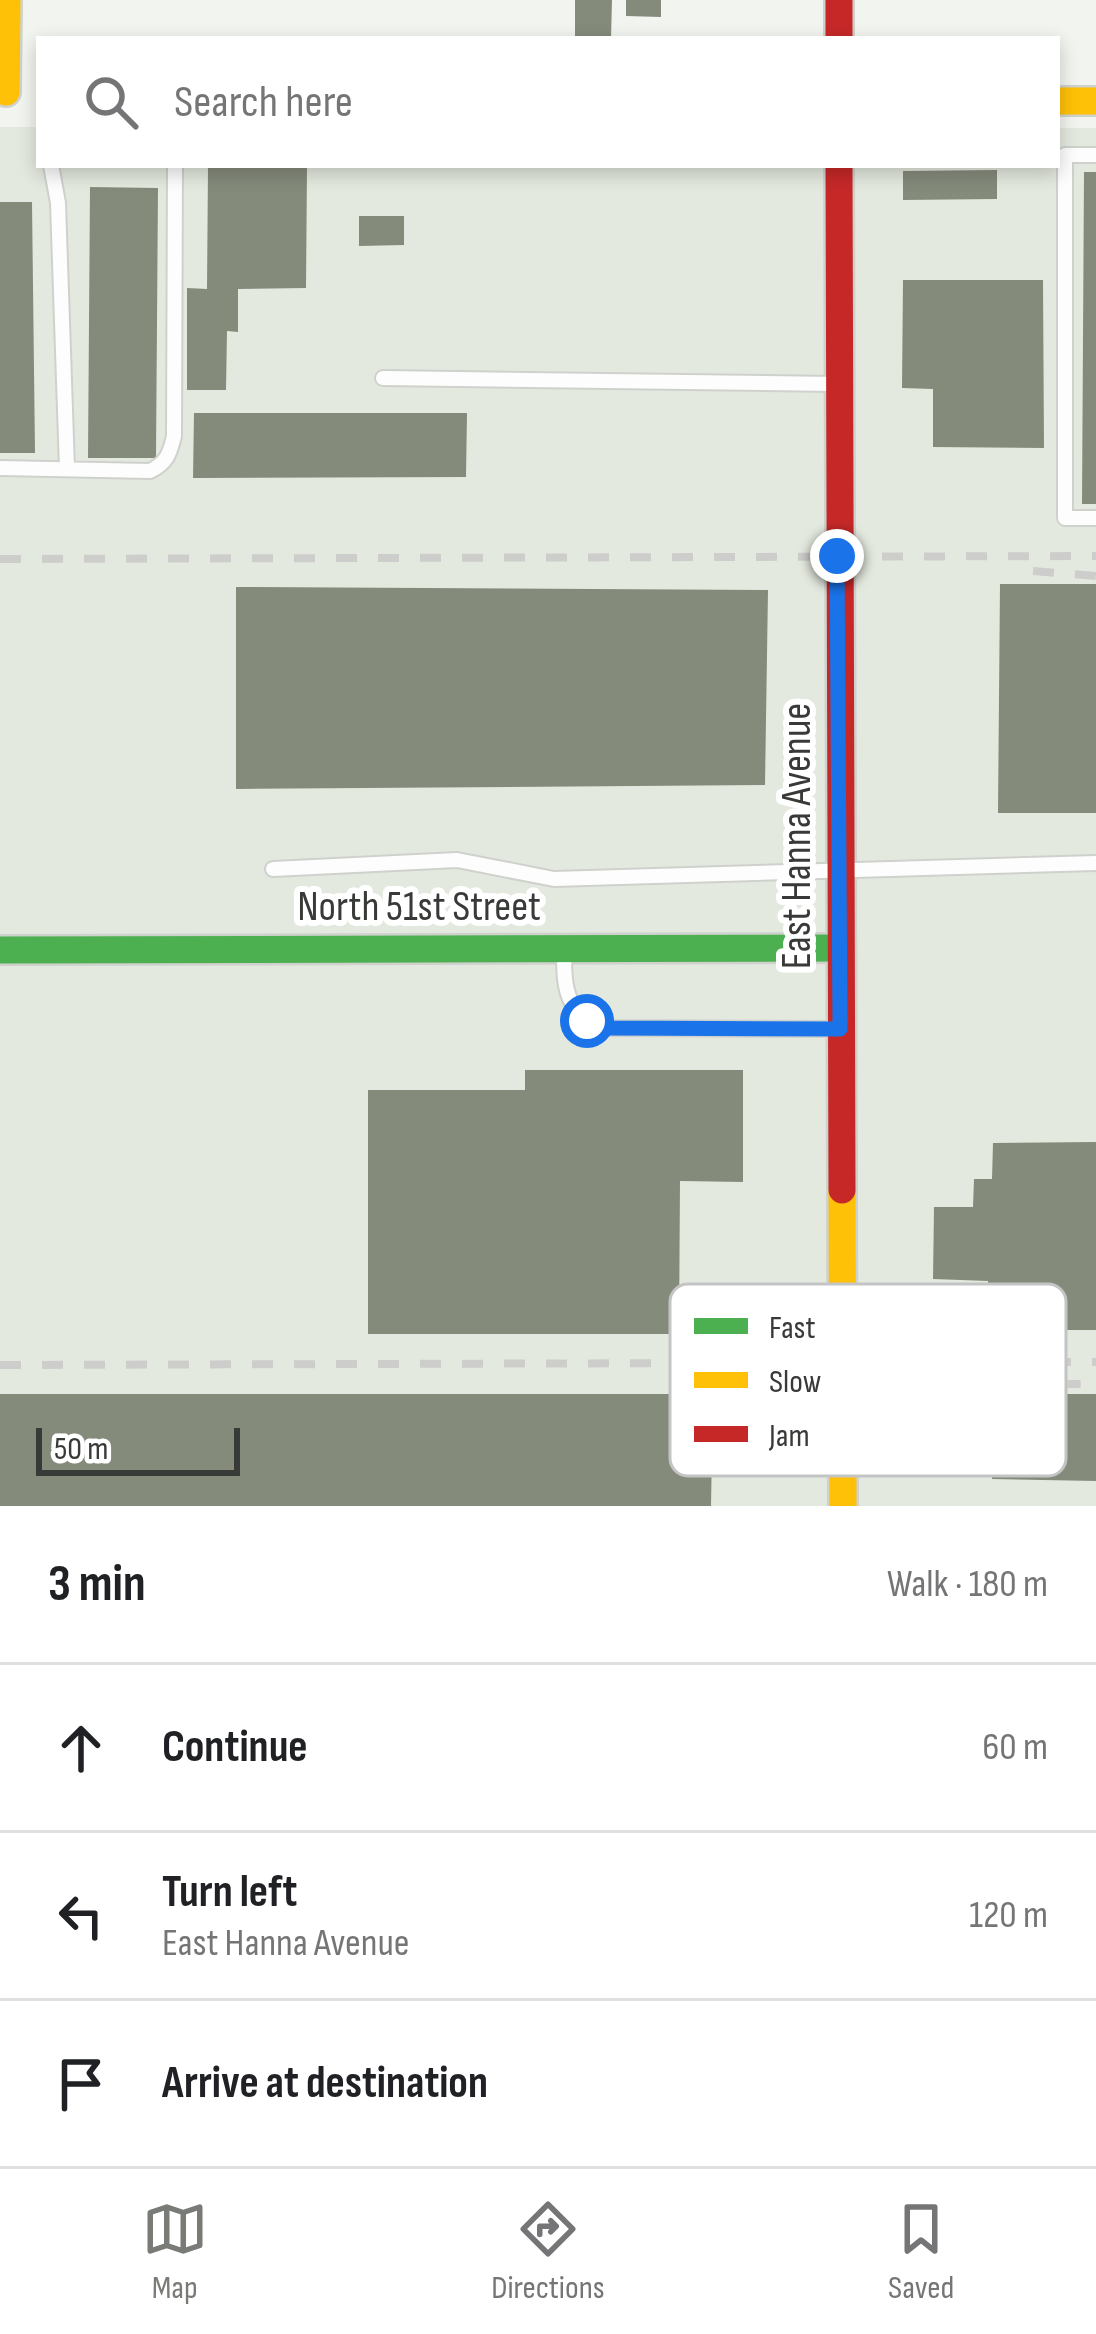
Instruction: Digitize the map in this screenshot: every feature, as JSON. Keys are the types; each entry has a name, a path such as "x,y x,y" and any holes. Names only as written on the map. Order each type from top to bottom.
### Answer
{"street":[{"path":"7,0 3,92 36,92"},
{"path":"839,0 839,36"},
{"path":"1060,101 1096,101"},
{"name":"East Hanna Avenue","path":"839,168 842,1284"},
{"name":"North 51st Street","path":"0,950 839,948"},
{"name":"East Hanna Avenue","path":"843,1476 843,1506"}],"lane":[{"path":"1096,155 1065,155 1065,518 1096,518"},
{"path":"52,168 58,203 67,469"},
{"path":"0,468 150,471 162,466 169,454 174,436 175,168"},
{"path":"383,377 838,384"},
{"path":"273,869 457,860 554,878 1096,863"},
{"path":"564,948 564,981 571,1005 587,1021 608,1028 840,1029"}],"shaded area":[{"path":"0,127 36,127 36,168 1060,168 1060,128 1096,128 1096,1506 0,1506"}],"building":[{"path":"575,0 612,0 611,36 575,36"},
{"path":"626,0 661,0 661,17 626,16"},
{"path":"208,168 307,168 306,288 238,289 238,332 227,331 226,390 187,390 187,288 207,289"},
{"path":"997,170 997,199 903,200 903,171"},
{"path":"1084,172 1096,172 1096,504 1082,504"},
{"path":"90,187 158,188 156,458 88,458"},
{"path":"0,202 32,202 35,453 0,453"},
{"path":"359,216 404,216 404,245 359,246"},
{"path":"903,280 1043,280 1044,448 933,447 933,389 902,388"},
{"path":"194,413 467,413 466,477 193,478"},
{"path":"1000,584 1096,584 1096,813 998,813"},
{"path":"236,587 768,590 765,785 236,789"},
{"path":"525,1070 743,1070 743,1182 680,1181 679,1284 670,1284 670,1334 368,1334 368,1090 525,1090"},
{"path":"1096,1142 1096,1330 1066,1330 1066,1284 933,1279 934,1207 973,1207 974,1179 992,1179 993,1143"},
{"path":"0,1394 670,1394 670,1476 712,1476 711,1506 0,1506"},
{"path":"1066,1394 1096,1394 1096,1481 992,1479 1066,1476"}],"railway":[{"path":"0,559 1096,556"},
{"path":"1033,571 1096,576"},
{"path":"1066,1362 1096,1362"},
{"path":"0,1365 670,1363"},
{"path":"1066,1384 1096,1384"}],"traffic: fast":[{"path":"0,950 839,948"}],"traffic: slow":[{"path":"6,92 7,0"},
{"path":"1060,101 1096,101"},
{"path":"842,1190 842,1284"},
{"path":"843,1476 843,1506"}],"traffic: jam":[{"path":"839,0 839,36"},
{"path":"839,168 842,1190"}],"route":[{"path":"587,1021 608,1028 840,1029 837,556"}]}
